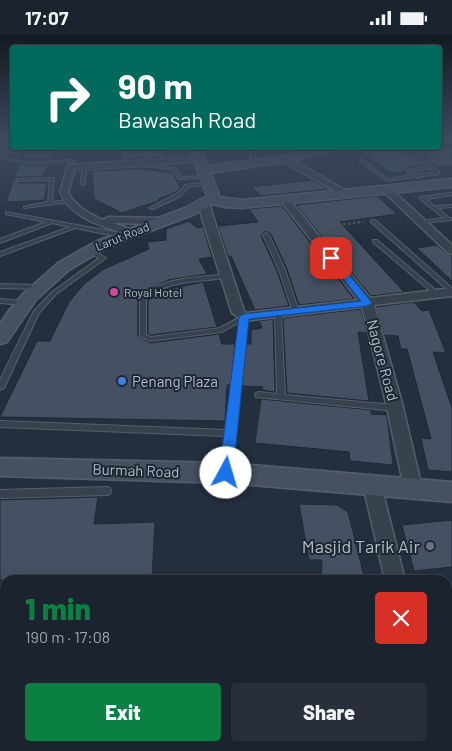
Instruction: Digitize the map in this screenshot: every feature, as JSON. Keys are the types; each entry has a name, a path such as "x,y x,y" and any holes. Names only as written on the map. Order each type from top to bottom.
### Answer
{"main road":[{"path":"205,173 214,196 208,201"},
{"path":"208,201 233,204 389,186 452,183"},
{"name":"Larut Road","path":"6,330 28,312 38,287 88,250 183,213 208,201"},
{"name":"Burmah Road","path":"0,467 226,473 452,492"},
{"path":"0,480 58,468"}],"street":[{"path":"69,173 64,192 68,201 80,211 125,234"},
{"path":"310,173 344,192"},
{"path":"389,186 421,222 452,251"},
{"name":"Nagore Road","path":"284,199 367,303 396,408 414,488"},
{"path":"208,201 207,218 238,313 244,317 452,292"},
{"path":"183,213 197,212 207,218"},
{"path":"99,220 161,221"},
{"path":"372,485 395,575"}],"lane":[{"path":"83,173 83,184"},
{"path":"178,173 182,178 191,173"},
{"path":"151,208 182,193 185,186 197,173"},
{"path":"375,173 389,186 436,173"},
{"path":"412,173 417,177"},
{"path":"424,176 437,184"},
{"path":"19,180 52,179 50,204"},
{"path":"450,219 422,199 422,197 452,194"},
{"path":"26,207 68,201"},
{"path":"433,207 452,205"},
{"path":"8,213 125,234"},
{"path":"421,222 450,219"},
{"path":"373,221 452,292"},
{"path":"0,241 50,222"},
{"path":"0,254 74,226"},
{"path":"266,235 282,270 296,312"},
{"path":"375,241 437,294"},
{"path":"0,388 28,312 103,258 88,250"},
{"path":"226,277 164,286 148,294 143,299 143,336 150,339 222,330 244,317"},
{"path":"0,286 38,287"},
{"path":"0,301 28,312"},
{"path":"278,314 281,397"},
{"path":"226,473 244,317"},
{"path":"259,395 396,408"},
{"path":"0,424 231,433"},
{"path":"0,494 107,491"}],"path":[{"path":"266,235 307,228 373,221"}],"building":[{"path":"16,173 44,173 43,176 17,177 15,179 19,183 47,183 44,200 6,202"},
{"path":"92,173 173,173 180,188 176,192 158,199 160,200 122,213 94,199"},
{"path":"312,180 329,189 261,196 252,187"},
{"path":"377,196 397,214 340,222 404,292 371,296 296,205"},
{"path":"282,206 354,299 299,305 287,269 271,234 265,231 261,236 277,271 289,306 255,310 231,256 228,256 218,226 258,222 249,209"},
{"name":"Penang Plaza","path":"189,221 197,228 203,227 212,257 199,259 207,274 168,280 147,290 138,299 138,336 150,343 219,334 222,344 235,344 231,385 227,385 225,421 0,417 37,341 50,341 69,302 84,284 104,269 149,249 147,242 166,240 166,229"},
{"path":"437,245 452,256 452,281 417,248"},
{"path":"203,282 217,327 148,334 148,300 165,290"},
{"path":"414,302 422,311 429,310 446,353 433,352 452,408 452,472 428,470 421,438 431,439 407,349 401,349 398,336 384,335 376,307"},
{"path":"361,309 367,333 358,332 369,401 287,393 283,318"},
{"path":"273,319 275,392 262,390 263,387 242,386 246,344 251,344 251,330 262,328 259,321"},
{"path":"261,399 371,410 371,414 387,415 393,465 350,461 349,452 255,443"},
{"path":"98,497 94,524 155,522 152,575 0,575 0,500"},
{"path":"299,504 337,505 348,512 364,575 321,575 322,560 309,560"},
{"name":"Masjid Tarik Air","path":"452,520 452,567 414,571 402,525"}],"place":[{"name":"Royal Hotel","path":"114,292"},
{"name":"Penang Plaza","path":"122,381"},
{"name":"Masjid Tarik Air","path":"430,546"}],"route":[{"path":"226,473 244,317 367,303 331,258"}]}
